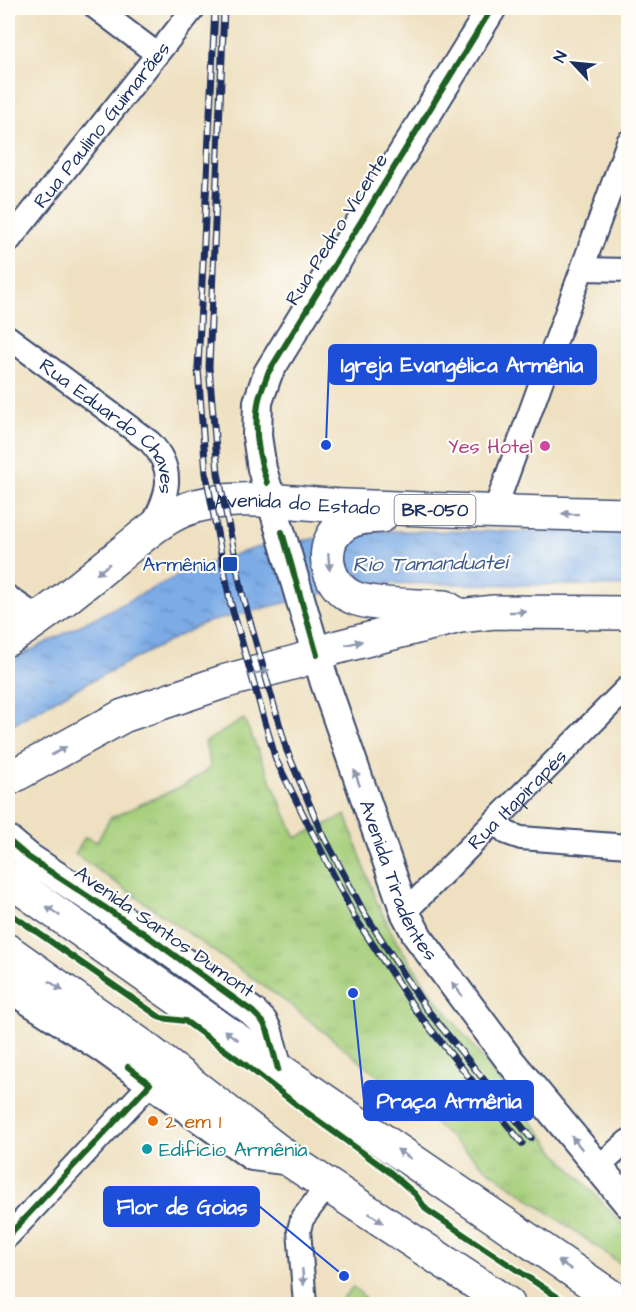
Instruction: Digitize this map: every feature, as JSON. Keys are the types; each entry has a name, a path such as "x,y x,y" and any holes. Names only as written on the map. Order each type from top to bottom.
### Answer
{"highway":[{"name":"Avenida do Estado","path":"8,639 40,619 148,532 182,511 200,505 241,500 406,509 628,515"},
{"path":"406,509 399,515 357,518 339,528 333,536 328,551 328,565 335,584 349,596 364,601 445,607 460,616"},
{"path":"8,779 128,714 223,682 317,656 334,648 460,616 494,612 628,613"},
{"path":"8,879 278,1069 621,1300"},
{"path":"8,951 141,1046 291,1161 494,1301"}],"main road":[{"name":"Rua Pedro Vicente","path":"272,502 262,469 257,419 258,402 268,373 492,8"},
{"name":"Avenida Tiradentes","path":"272,502 317,656 405,912 418,937 511,1062 628,1203"},
{"name":"Avenida Santos Dumont","path":"8,840 28,856 194,968 253,1012 263,1022 268,1032 278,1069"},
{"path":"11,997 100,1047 252,1156 291,1161"}],"street":[{"path":"96,8 157,54"},
{"name":"Rua Paulino Guimarães","path":"8,242 194,8"},
{"path":"494,512 628,142"},
{"path":"583,269 628,270"},
{"name":"Rua Eduardo Chaves","path":"8,337 150,442 161,453 166,464 168,479 160,511 148,532"},
{"path":"8,597 40,619"},
{"name":"Rua Itapirapés","path":"405,912 628,687"},
{"path":"495,821 507,833 521,838 628,846"},
{"path":"8,1236 150,1084"},
{"path":"597,1168 628,1141"},
{"path":"305,1305 299,1230 302,1220 327,1186"}],"green space":[{"path":"244,719 296,838 346,815 375,898 396,941 429,990 558,1155 628,1230 628,1269 486,1168 404,1097 292,1006 75,854 85,837 97,842 110,818 185,785 211,767 205,742"},
{"path":"353,1287 365,1297 359,1304 337,1304"}],"water":[{"name":"Rio Tamanduateí","path":"363,531 628,532 628,586 366,583 204,623 66,694 8,727 8,662 187,571 255,548"}],"railway":[{"path":"215,8 198,368 206,474 230,601 276,760 354,916 417,1012 522,1143"},
{"path":"224,8 209,367 218,473 243,597 287,751 320,829 363,911 425,1007 531,1138"}],"cycle path":[{"path":"267,483 257,434 257,414 268,373 492,8"},
{"path":"282,532 317,655"},
{"path":"8,840 28,857 142,932 253,1012 263,1022 268,1032 278,1069"},
{"path":"8,912 161,1018 185,1021 391,1173 415,1194 427,1210 568,1304"},
{"path":"8,1236 150,1084 128,1067"}],"place":[{"name":"Igreja Evangélica Armênia","path":"326,445"},
{"name":"Yes Hotel","path":"545,446"},
{"name":"Armênia","path":"230,564"},
{"name":"Praça Armênia","path":"353,993"},
{"name":"2 em 1","path":"153,1121"},
{"name":"Edifício Armênia","path":"147,1149"},
{"name":"Flor de Goias","path":"344,1276"}]}
